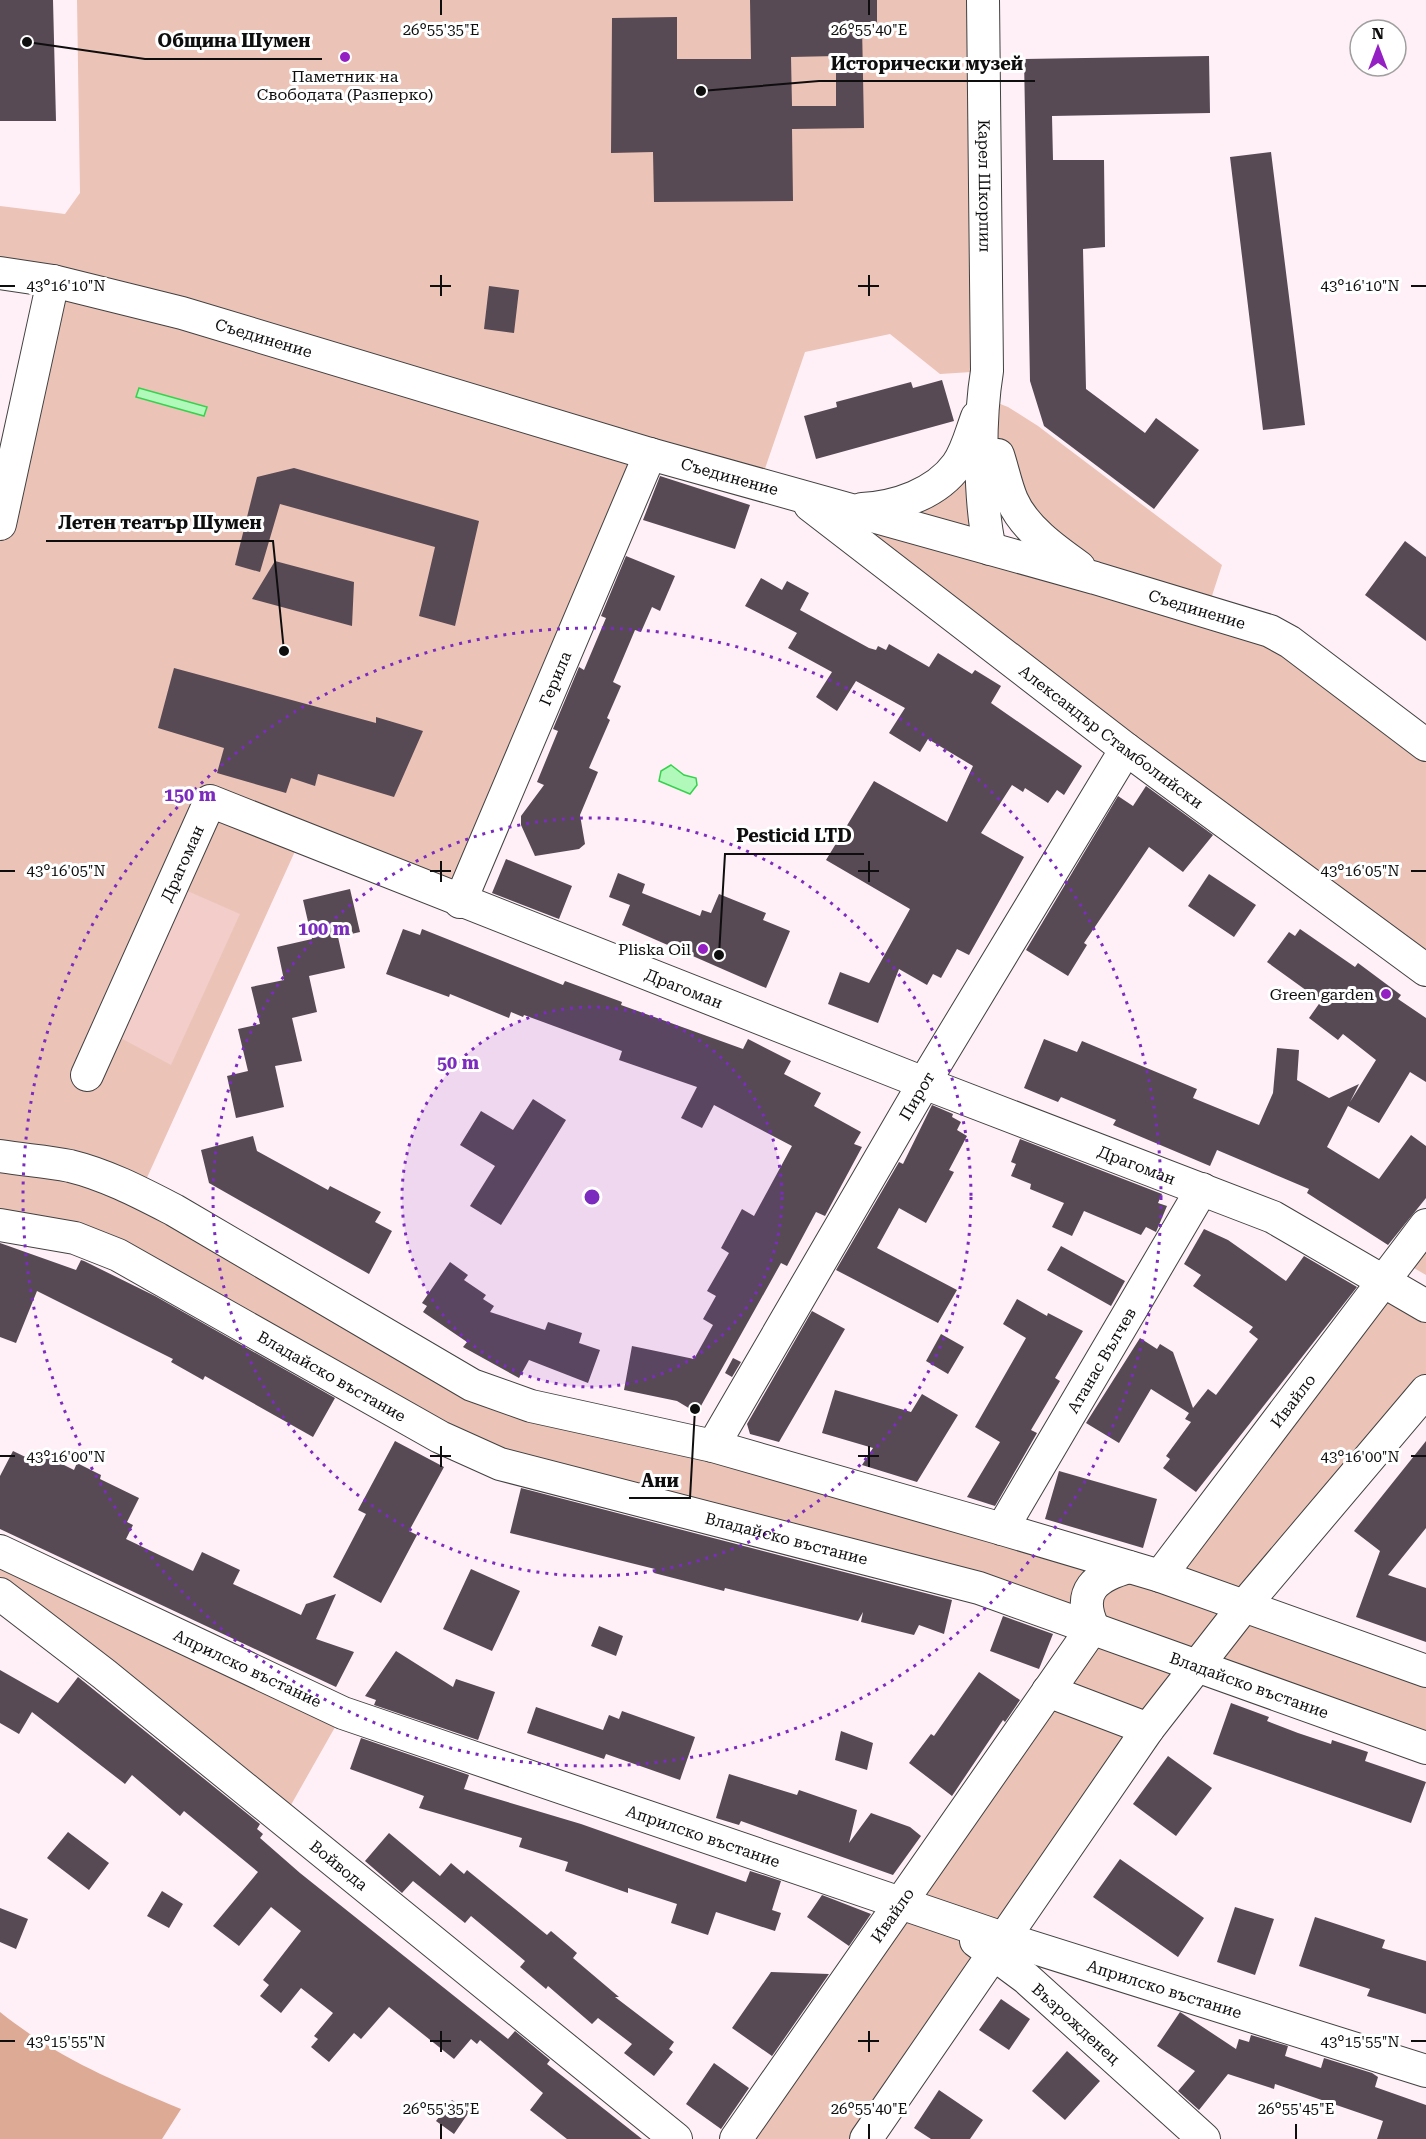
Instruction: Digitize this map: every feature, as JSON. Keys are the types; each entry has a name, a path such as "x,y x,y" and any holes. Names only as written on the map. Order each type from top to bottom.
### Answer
{"street":[{"name":"Карел Шкорпил","path":"983,0 987,371 981,405 985,528 990,549"},
{"name":"Съединение","path":"0,273 53,281 238,329 650,454 1095,578 1270,631 1290,642 1426,745"},
{"path":"0,524 53,281"},
{"name":"Карел Шкорпил","path":"987,371 995,402 998,455 997,526 990,549"},
{"path":"848,510 886,508 926,491 940,482 956,466 967,445 981,405"},
{"name":"Герила","path":"460,902 650,454"},
{"path":"998,455 1013,502 1030,526 1049,545 1095,578"},
{"name":"Александър Стамболийски","path":"800,497 1126,749 1426,970"},
{"name":"Пирот","path":"712,1446 924,1083 1126,749"},
{"name":"Драгоман","path":"87,1075 210,801 460,902 1273,1217 1426,1306"},
{"path":"0,1156 69,1166 105,1177 148,1197 472,1384 531,1406 712,1446 1002,1529 1160,1576 1426,1671"},
{"name":"Атанас Вълчев","path":"1002,1529 1202,1190"},
{"name":"Владайско въстание","path":"0,1225 75,1238 118,1255 440,1437 500,1464 980,1588 1426,1748"},
{"name":"Ивайло","path":"1160,1576 1426,1225"},
{"path":"866,2139 1148,1729 1195,1666 1426,1391"},
{"name":"Априлско въстание","path":"0,1551 343,1713 901,1901 944,1917 998,1946 1426,2071"},
{"path":"1093,1627 1086,1614 1086,1597 1094,1583 1108,1572 1129,1567"},
{"name":"Войвода","path":"0,1594 113,1682 676,2139"},
{"name":"Ивайло","path":"736,2139 1093,1627"},
{"path":"1048,1691 1148,1729"},
{"name":"Възрожденец","path":"998,1946 1026,1978 1204,2139"}],"shaded area":[{"path":"77,0 983,0 987,371 940,374 890,334 805,352 759,486 650,454 460,902 301,838 140,1193 472,1385 1160,1576 1383,1279 1426,1306 1426,1391 1244,1605 1426,1671 1426,1748 1195,1666 866,2139 736,2139 1092,1627 517,1470 153,1273 0,1225 0,524 53,281 0,273 0,206 65,214 80,193"},
{"path":"139,388 207,407 204,416 136,397"},
{"path":"995,402 1008,407 1038,426 1222,565 1207,611 1270,631 1426,745 1426,970 800,497 886,508 967,445 990,549 1068,559 998,455"},
{"path":"671,765 684,775 696,778 697,785 690,794 659,781 661,771"},
{"path":"183,889 240,914 171,1065 115,1035"},
{"path":"1426,1240 1426,1275 1407,1264"},
{"path":"0,1551 343,1713 283,1819 0,1594"},
{"path":"0,2012 65,2056 181,2109 162,2139 0,2139"}],"building":[{"path":"0,0 53,0 56,121 0,121"},
{"path":"750,0 877,0 877,25 862,25 864,128 792,129 793,201 654,202 653,152 611,153 612,18 677,17 677,59 751,59","holes":["836,56 836,106 792,106 791,57"]},
{"path":"1209,56 1210,113 1052,116 1053,160 1104,160 1105,247 1083,249 1086,389 1145,433 1156,418 1199,450 1154,509 1044,426 1030,381 1024,59"},
{"path":"1271,152 1305,425 1263,430 1230,157"},
{"path":"489,286 519,290 514,333 484,329"},
{"path":"942,380 954,421 816,459 804,416 837,407 836,402 911,382 913,388"},
{"path":"294,468 479,521 455,626 419,616 435,547 280,504 260,572 235,565 257,477"},
{"path":"660,476 750,505 735,549 643,520"},
{"path":"1405,541 1426,557 1426,641 1365,595"},
{"path":"626,556 675,576 660,611 652,607 641,632 635,630 613,682 621,686 607,718 610,720 589,768 598,772 580,815 585,844 579,849 535,856 521,825 521,816 544,785 537,782 558,731 553,729 579,667 584,670 606,618 601,616"},
{"path":"275,561 354,582 352,626 252,599"},
{"path":"761,578 782,590 787,581 809,593 800,610 869,648 876,650 878,646 886,650 889,644 929,667 938,653 972,674 975,670 1001,686 991,703 1082,766 1064,795 1057,790 1048,803 1025,788 1023,792 1012,785 981,833 1024,857 969,955 957,949 941,978 933,974 927,985 899,969 878,1023 828,1004 840,972 869,983 910,909 826,860 874,781 947,822 973,766 928,739 920,752 889,733 905,708 856,681 837,711 816,697 832,672 788,648 797,633 745,606"},
{"path":"174,668 376,723 376,717 423,731 394,797 318,774 315,786 291,778 286,793 217,773 224,748 158,728"},
{"path":"1146,786 1213,835 1183,872 1149,847 1084,943 1087,945 1068,976 1026,950 1118,796 1133,806"},
{"path":"506,859 572,886 559,919 492,893"},
{"path":"618,873 645,884 642,893 700,916 702,910 711,913 719,894 766,913 763,920 790,931 766,988 622,925 630,905 609,897"},
{"path":"1209,874 1256,905 1234,937 1188,906"},
{"path":"350,889 360,932 338,937 345,968 309,976 317,1012 292,1018 302,1061 275,1066 284,1107 236,1118 227,1076 248,1071 238,1029 260,1024 251,987 284,980 277,947 312,939 303,900"},
{"path":"403,929 420,935 422,929 563,985 565,981 622,1002 621,1005 743,1049 748,1039 791,1061 784,1074 821,1093 814,1106 861,1132 854,1144 862,1147 825,1216 816,1212 787,1266 781,1263 697,1413 677,1401 624,1390 632,1346 694,1359 713,1325 703,1319 716,1296 707,1291 729,1253 721,1248 742,1209 754,1216 792,1146 714,1105 702,1128 681,1118 697,1087 619,1060 622,1051 524,1015 523,1017 511,1012 509,1018 450,994 449,997 386,974"},
{"path":"1300,929 1355,967 1358,963 1401,995 1398,999 1426,1018 1426,1082 1410,1072 1379,1123 1348,1106 1327,1147 1379,1179 1411,1135 1426,1146 1426,1198 1388,1245 1307,1193 1309,1189 1217,1150 1210,1166 1113,1125 1116,1120 1061,1097 1058,1102 1024,1088 1044,1039 1077,1052 1082,1041 1197,1089 1193,1098 1259,1125 1273,1093 1277,1048 1299,1050 1297,1080 1329,1098 1359,1084 1350,1102 1376,1060 1343,1034 1338,1040 1309,1018 1321,1001 1267,962 1289,932 1295,936"},
{"path":"533,1099 566,1120 501,1225 470,1206 495,1166 460,1145 481,1111 513,1130"},
{"path":"932,1105 953,1114 952,1117 961,1122 957,1130 967,1136 949,1170 954,1172 926,1223 899,1208 877,1248 957,1290 938,1323 836,1270 899,1162 903,1164"},
{"path":"253,1136 257,1151 328,1190 330,1186 381,1212 375,1222 392,1231 369,1274 209,1183 201,1150"},
{"path":"1020,1139 1162,1194 1158,1203 1167,1206 1156,1232 1146,1227 1141,1235 1084,1211 1072,1236 1052,1227 1064,1203 1030,1189 1031,1184 1011,1176 1016,1164 1011,1162"},
{"path":"1204,1229 1228,1240 1286,1281 1304,1256 1357,1287 1196,1492 1163,1468 1170,1459 1166,1456 1191,1422 1185,1419 1189,1413 1151,1389 1119,1443 1086,1423 1140,1338 1157,1349 1160,1344 1173,1352 1193,1408 1208,1389 1216,1395 1258,1339 1249,1332 1253,1327 1193,1286 1201,1275 1184,1264"},
{"path":"0,1243 76,1270 81,1260 84,1261 155,1296 335,1398 313,1437 205,1376 203,1380 171,1362 173,1359 37,1291 16,1343 0,1337"},
{"path":"1061,1246 1125,1281 1111,1306 1047,1270"},
{"path":"450,1262 468,1275 464,1280 486,1295 483,1299 494,1306 490,1312 545,1330 548,1322 582,1333 579,1343 600,1350 588,1383 529,1360 519,1378 463,1347 467,1342 423,1312 427,1306 422,1303"},
{"path":"1017,1299 1047,1316 1048,1313 1083,1331 1055,1378 1060,1381 1031,1430 1037,1433 995,1506 967,1497 1000,1442 975,1427 1026,1338 1003,1324"},
{"path":"812,1311 845,1329 779,1442 750,1434 747,1424"},
{"path":"941,1334 964,1347 948,1374 926,1361"},
{"path":"733,1358 741,1362 732,1377 725,1373"},
{"path":"835,1390 911,1412 922,1394 958,1415 917,1482 862,1465 873,1448 822,1433"},
{"path":"395,1441 444,1467 409,1531 417,1535 381,1603 333,1577 366,1514 358,1510"},
{"path":"1426,1441 1426,1528 1388,1575 1426,1588 1426,1642 1356,1617 1380,1551 1354,1531"},
{"path":"13,1451 42,1465 46,1456 74,1470 77,1463 101,1475 100,1479 139,1498 127,1522 133,1525 126,1539 193,1571 202,1552 240,1570 233,1584 301,1615 306,1604 336,1594 316,1639 354,1652 336,1687 0,1529 0,1476"},
{"path":"1059,1471 1157,1499 1143,1548 1045,1519"},
{"path":"521,1488 952,1600 944,1634 919,1625 914,1635 861,1622 863,1612 858,1621 725,1588 724,1591 654,1573 655,1569 510,1533"},
{"path":"471,1569 520,1591 492,1651 443,1629"},
{"path":"1003,1616 1053,1634 1039,1669 990,1651"},
{"path":"599,1626 623,1636 616,1656 591,1646"},
{"path":"396,1651 453,1687 456,1679 495,1692 478,1740 374,1705 376,1700 365,1696"},
{"path":"0,1670 58,1703 78,1677 260,1824 257,1829 263,1834 260,1838 300,1873 508,2039 515,2031 550,2060 547,2064 642,2139 567,2139 530,2110 543,2093 480,2040 477,2044 471,2039 454,2059 389,2007 361,2039 354,2033 329,2062 311,2047 318,2039 314,2036 333,2013 301,1988 281,2013 260,1996 269,1985 263,1980 301,1931 271,1907 239,1946 213,1926 258,1872 184,1811 180,1816 132,1775 125,1784 32,1712 19,1734 0,1723"},
{"path":"979,1672 1020,1700 1005,1722 1003,1720 952,1796 909,1763 931,1734 934,1736"},
{"path":"1231,1703 1269,1717 1267,1721 1298,1733 1331,1744 1332,1740 1368,1752 1365,1761 1426,1782 1411,1823 1213,1754"},
{"path":"536,1707 603,1730 609,1715 619,1719 622,1711 695,1737 680,1780 606,1754 604,1759 527,1733"},
{"path":"841,1731 873,1743 867,1770 835,1760"},
{"path":"361,1738 469,1775 464,1789 581,1824 746,1882 750,1871 781,1881 772,1910 781,1913 775,1931 716,1912 708,1935 671,1923 677,1904 628,1888 628,1893 565,1871 568,1862 519,1847 522,1838 419,1808 424,1796 350,1769"},
{"path":"1168,1756 1212,1788 1176,1836 1133,1804"},
{"path":"729,1774 797,1795 799,1790 857,1810 849,1843 871,1813 910,1827 921,1836 893,1875 741,1821 739,1825 716,1818"},
{"path":"68,1832 109,1863 89,1890 47,1858"},
{"path":"389,1833 440,1876 451,1863 464,1874 467,1870 547,1935 551,1931 577,1953 573,1958 619,1997 615,1997 674,2042 669,2049 673,2052 654,2076 624,2053 632,2044 598,2018 592,2024 548,1986 546,1989 520,1967 525,1961 471,1916 465,1923 413,1881 402,1893 365,1861"},
{"path":"1120,1859 1204,1918 1178,1957 1093,1897"},
{"path":"162,1891 183,1904 169,1928 147,1916"},
{"path":"822,1895 871,1914 849,1946 807,1917"},
{"path":"1235,1907 1274,1919 1255,1975 1217,1962"},
{"path":"0,1908 28,1919 16,1949 0,1942"},
{"path":"1315,1917 1385,1940 1382,1948 1426,1961 1426,2014 1367,1996 1370,1989 1299,1966"},
{"path":"771,1972 829,1974 772,2056 732,2028"},
{"path":"1001,1999 1030,2019 1009,2050 979,2030"},
{"path":"1180,2012 1236,2049 1239,2039 1249,2042 1251,2035 1288,2046 1285,2056 1321,2068 1324,2058 1372,2073 1378,2077 1375,2087 1426,2105 1426,2139 1377,2139 1383,2121 1275,2084 1274,2089 1228,2074 1199,2110 1178,2091 1195,2071 1157,2046"},
{"path":"1067,2051 1100,2081 1065,2120 1032,2091"},
{"path":"714,2063 749,2088 721,2129 686,2104"},
{"path":"939,2090 983,2120 970,2139 931,2139 914,2128"},
{"path":"452,2100 469,2112 454,2134 436,2121"}],"place":[{"name":"Община Шумен","path":"27,42"},
{"name":"Паметник на Свободата (Разперко)","path":"345,57"},
{"name":"Исторически музей","path":"701,91"},
{"name":"Летен театър Шумен","path":"284,651"},
{"name":"Pliska Oil","path":"703,949"},
{"name":"Pesticid LTD","path":"719,955"},
{"name":"Green garden","path":"1386,994"},
{"name":"Ани","path":"695,1409"}]}
